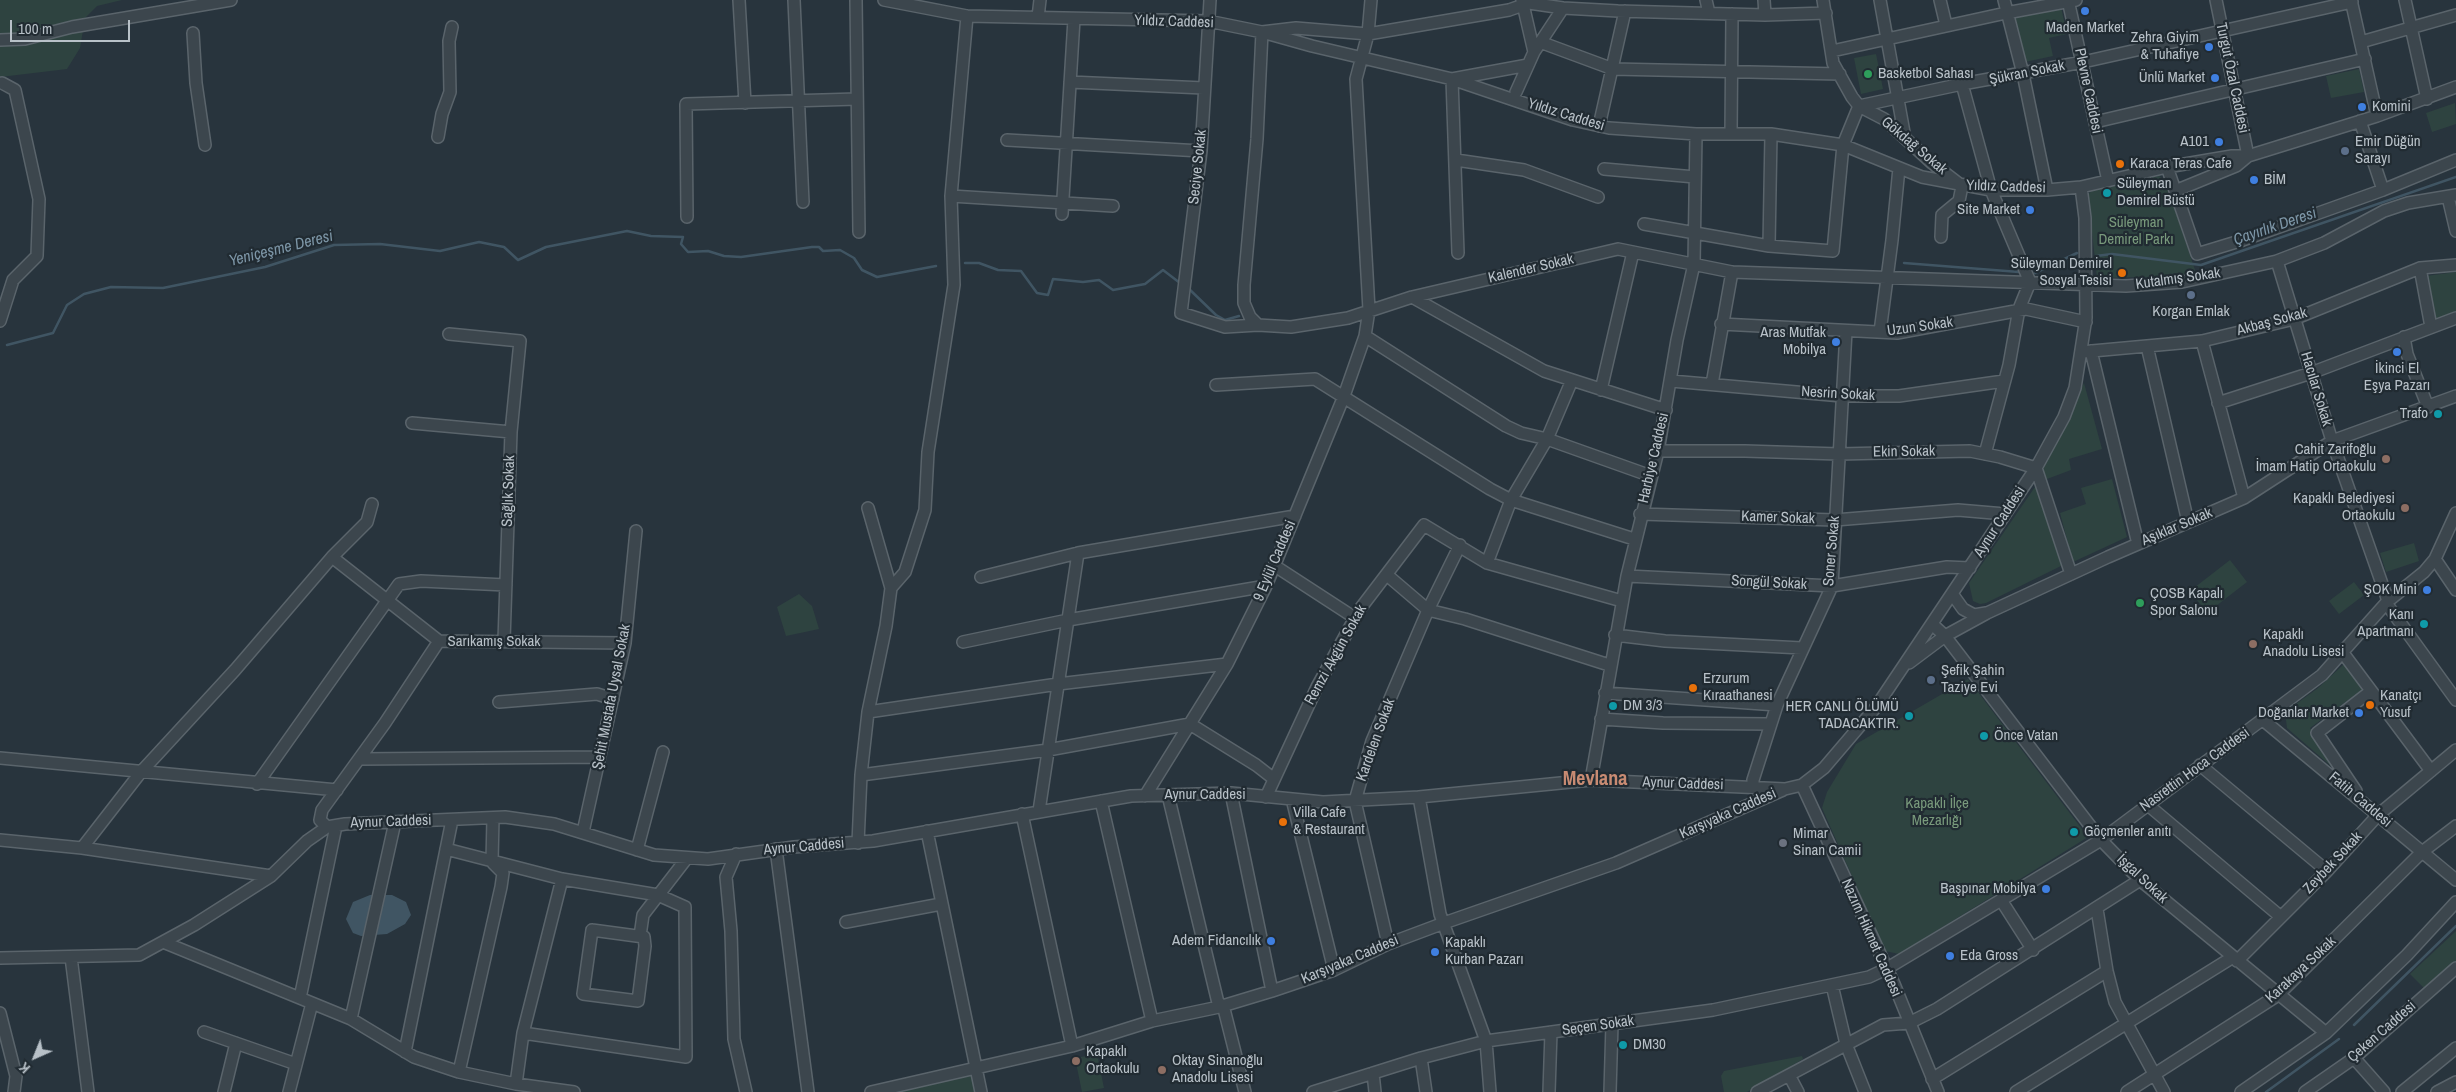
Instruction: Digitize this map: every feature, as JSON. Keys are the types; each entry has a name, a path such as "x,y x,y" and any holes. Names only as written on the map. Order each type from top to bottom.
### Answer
{"street":[{"path":"0,40 25,39 72,28 231,0"},
{"path":"739,0 746,103"},
{"path":"794,0 803,202"},
{"path":"856,0 858,232"},
{"name":"Yıldız Caddesi","path":"884,0 928,4 967,16 1208,21 1262,32 1312,46 1452,79 1573,120 1599,126 1696,134 1771,134 1843,145 1922,177 1991,190 2047,190 2081,187 2167,167 2232,156 2248,156 2377,116 2456,87"},
{"path":"1038,17 1040,0"},
{"name":"Seciye Sokak","path":"1181,313 1200,151 1210,0"},
{"name":"9 Eylül Caddesi","path":"1145,796 1227,664 1266,586 1344,396 1366,336 1369,310 1356,79 1368,34 1371,0"},
{"path":"1706,0 1708,13"},
{"path":"1764,0 1766,15"},
{"path":"1644,224 1769,246 1833,251 1843,145 1859,106 1834,63 1823,0"},
{"path":"1880,0 1889,38 1904,138"},
{"path":"1940,0 1946,25"},
{"path":"2004,0 2023,74 2047,190"},
{"path":"1832,51 2006,12 2071,0"},
{"name":"Plevne Caddesi","path":"2071,0 2108,182"},
{"name":"Turgut Özal Caddesi","path":"2216,0 2248,156"},
{"path":"2405,0 2426,99"},
{"path":"2352,1 2377,116"},
{"name":"Şükran Sokak","path":"1859,106 1962,84 2083,62 2223,32 2352,1"},
{"path":"1525,2 1537,47"},
{"path":"1258,325 1250,317 1244,303 1244,294 1257,139 1262,32 1296,28 1368,34 1509,10 1525,2 1563,8 1582,4 1626,11 1648,6 1732,14 1826,13"},
{"path":"1516,92 1537,47 1563,8"},
{"path":"1599,126 1626,11"},
{"path":"1731,134 1732,14"},
{"path":"2361,42 2456,15"},
{"path":"891,588 905,572 925,510 928,452 954,285 951,196 967,16"},
{"path":"1062,208 1074,19"},
{"path":"438,137 442,114 450,92 449,41 452,27"},
{"path":"193,33 196,83 205,145"},
{"path":"1537,47 1612,69 1840,74"},
{"path":"2095,122 2365,60"},
{"path":"1458,253 1452,79 1528,65"},
{"path":"0,321 13,280 36,256 40,199 15,90 2,82"},
{"path":"1070,82 1204,88"},
{"path":"1962,84 1991,190 2030,282 2019,309 2004,381 1985,454"},
{"path":"687,217 686,104 857,99"},
{"name":"Gökdağ Sokak","path":"1859,106 1884,119 1962,186 1958,201 1942,215 1941,237"},
{"path":"2360,121 2383,190"},
{"name":"Harbiye Caddesi","path":"1591,780 1615,635 1634,539 1658,451 1677,340 1694,264 1696,134"},
{"path":"1769,246 1771,134"},
{"path":"1007,140 1200,151"},
{"name":"Yıldız Caddesi","path":"2175,191 2236,166 2248,156"},
{"path":"1456,160 1524,170 1598,197"},
{"path":"2167,167 2197,254 2243,240 2383,190 2456,160"},
{"path":"1880,332 1899,168"},
{"path":"1604,169 1695,177"},
{"name":"Aynur Caddesi","path":"332,826 505,817 554,824 654,855 708,859 776,849 858,843 1039,811 1145,796 1231,793 1323,802 1419,797 1591,780 1785,789 1802,785 1824,768 1876,707 1953,595 2036,468 2072,398 2086,351 2085,218 2081,187"},
{"path":"951,196 1062,208 1113,206"},
{"path":"2452,196 2456,231"},
{"name":"Kutalmış Sokak","path":"1886,278 2126,286 2182,282 2278,260 2324,243 2384,212 2408,203 2452,196"},
{"name":"Kalender Sokak","path":"1181,313 1225,327 1258,325 1291,327 1348,318 1412,297 1618,249 1732,272 1886,278"},
{"path":"1601,390 1633,252"},
{"name":"Hacılar Sokak","path":"2278,260 2294,319 2332,441 2387,602 2456,700"},
{"name":"Akbaş Sokak","path":"2086,351 2202,340 2294,319 2420,268 2456,265"},
{"path":"2420,268 2431,327"},
{"path":"1712,384 1721,324 1732,272"},
{"path":"1412,297 1544,371 1666,410"},
{"name":"Uzun Sokak","path":"1721,324 1897,333 2019,309 2086,322"},
{"path":"2218,403 2311,373 2456,318"},
{"name":"Soner Sokak","path":"1753,787 1770,724 1802,648 1832,586 1846,331"},
{"name":"Sağlık Sokak","path":"449,334 520,341 511,432 504,641"},
{"path":"1366,336 1506,426 1651,476"},
{"path":"2404,337 2407,354 2428,407"},
{"path":"2202,340 2244,498"},
{"path":"2147,346 2188,522"},
{"path":"2086,351 2138,544"},
{"path":"1216,385 1315,379 1490,489 1511,500 1634,539"},
{"path":"1488,564 1511,500 1547,439 1572,380"},
{"name":"Nesrin Sokak","path":"1671,381 1842,396 1899,396 2004,381"},
{"name":"Aşıklar Sokak","path":"1902,668 1945,636 1987,613 2244,498 2332,441 2456,396"},
{"path":"412,423 511,432"},
{"name":"Ekin Sokak","path":"1658,451 1839,454 1970,451 2036,468"},
{"path":"2036,468 2071,574"},
{"path":"82,848 141,772 235,670 332,557 367,522 372,504"},
{"path":"858,843 861,775 868,712 886,626 891,588 868,508"},
{"name":"Kamer Sokak","path":"1640,514 1835,520 1958,510 2005,514"},
{"name":"Nasrettin Hoca Caddesi","path":"1886,969 2102,840 2322,675 2387,602 2424,572 2435,559 2456,513"},
{"path":"981,577 1078,554 1295,516"},
{"name":"Remzi Akgün Sokak","path":"1266,797 1317,687 1355,618 1424,524 1460,545"},
{"name":"Şehit Mustafa Uysal Sokak","path":"583,832 625,643 636,531"},
{"path":"1460,545 1488,564 1622,602"},
{"name":"Kardelen Sokak","path":"1388,944 1355,801 1372,741 1428,610 1460,545"},
{"path":"1039,811 1078,554"},
{"name":"Sarıkamış Sokak","path":"332,557 439,641 625,643"},
{"path":"2435,559 2456,590"},
{"path":"1275,566 1355,618"},
{"name":"Songül Sokak","path":"1627,576 1832,586 1947,567 1970,568"},
{"path":"1387,575 1428,610 1466,619 1610,664"},
{"path":"258,784 399,584 421,581 506,585"},
{"path":"963,642 1068,620 1266,586"},
{"path":"1953,595 1962,609 1974,614 1987,613"},
{"name":"İşgal Sokak","path":"1932,624 1945,636 2102,840 2140,880 2326,1033"},
{"path":"1615,635 1665,641 1802,648"},
{"path":"332,826 320,820 322,810 439,641"},
{"path":"2343,653 2431,771"},
{"path":"868,712 1058,684 1227,664"},
{"path":"2364,802 2317,733 2371,691"},
{"path":"498,702 597,694 613,699"},
{"path":"1605,694 1778,704"},
{"path":"1601,719 1663,723 1770,724"},
{"name":"Fatih Caddesi","path":"2263,720 2456,880"},
{"path":"861,775 1048,750 1190,724 1256,765 1274,779"},
{"name":"Zeybek Sokak","path":"2016,1092 2235,959 2327,871 2378,815 2456,750"},
{"path":"637,850 663,752"},
{"path":"359,759 600,757"},
{"path":"0,758 336,790"},
{"path":"2200,765 2327,871"},
{"name":"Nazım Hikmet Caddesi","path":"1802,785 1894,984 1938,1092"},
{"name":"Karşıyaka Caddesi","path":"871,1092 896,1090 975,1068 1072,1046 1152,1021 1221,1006 1272,991 1334,970 1388,944 1444,923 1616,864 1785,789"},
{"path":"1231,793 1272,991"},
{"path":"1168,795 1221,1006 1245,1092"},
{"path":"1419,797 1444,923 1486,1041 1490,1092"},
{"path":"1292,799 1334,970"},
{"path":"1101,801 1152,1021"},
{"path":"2148,805 2281,917"},
{"path":"1022,814 1072,1046"},
{"path":"459,1072 501,887 502,873 492,862 494,818"},
{"path":"405,1052 452,820"},
{"path":"351,1019 395,822"},
{"path":"0,958 139,955 271,876 307,841 332,826"},
{"path":"300,998 332,826"},
{"name":"Karakaya Sokak","path":"2127,1092 2278,995 2422,852 2456,826"},
{"path":"926,832 981,1092"},
{"path":"0,840 82,848 271,876"},
{"path":"446,849 562,879 658,895 685,907 686,1057 523,1033"},
{"path":"776,849 808,1092"},
{"path":"736,854 726,878 731,931 734,1039 746,1092"},
{"path":"640,936 643,915 688,858"},
{"path":"516,1084 523,1033 562,879"},
{"path":"1757,1092 1883,1024 1909,1023 1937,1009 2033,950 2140,880"},
{"path":"2001,900 2033,950"},
{"path":"2241,1092 2326,1033 2407,955 2456,902"},
{"path":"846,922 941,904"},
{"path":"2097,909 2106,971 2115,1002 2126,1025 2156,1074 2164,1092"},
{"path":"592,930 640,936 644,937 645,946 638,1001 583,994 592,930"},
{"path":"163,942 351,1019 414,1057 459,1072 516,1084 574,1092"},
{"path":"71,957 88,1092"},
{"name":"Çeken Caddesi","path":"2309,1091 2354,1058 2456,968"},
{"name":"Seçen Sokak","path":"1313,1092 1421,1058 1486,1041 1713,1010 1869,977 1886,969"},
{"path":"1932,1079 2106,971"},
{"path":"1832,985 1846,1044 1865,1092"},
{"path":"289,1092 312,1003"},
{"path":"0,1012 16,1076 14,1092"},
{"path":"1610,1092 1612,1024"},
{"path":"204,1032 296,1064"},
{"path":"1549,1092 1551,1032"},
{"path":"224,1092 236,1043"},
{"path":"2402,1092 2456,1048"},
{"path":"1421,1058 1426,1092"},
{"path":"2354,1058 2384,1092"},
{"path":"1373,1073 1375,1092"},
{"path":"1789,1075 1798,1092"},
{"path":"2437,1092 2456,1082"}],"green space":[{"path":"0,0 122,0 97,6 85,18 80,48 67,69 0,77"},
{"path":"2061,7 2067,34 2049,38 2053,56 2025,62 2014,17"},
{"name":"Basketbol Sahası","path":"1876,54 1883,89 1861,94 1854,58"},
{"path":"2359,69 2364,92 2331,98 2326,76"},
{"path":"2455,103 2456,124 2432,132 2426,113"},
{"name":"Süleyman Demirel Parkı","path":"2159,176 2165,180 2197,276 2097,278 2088,195 2092,190"},
{"path":"2456,272 2456,314 2436,321 2426,276"},
{"path":"2084,383 2102,449 2069,459 2071,470 2047,479 2042,471"},
{"path":"2112,479 2127,537 2073,562 2060,513 2086,504 2081,488"},
{"path":"2037,484 2063,565 1986,603 1980,604 1973,601 1969,583"},
{"path":"2414,543 2419,561 2386,572 2380,553"},
{"path":"2230,560 2247,582 2207,613 2190,591"},
{"path":"2354,582 2364,595 2339,614 2329,601"},
{"path":"799,594 812,606 819,629 786,636 777,607"},
{"path":"2343,665 2347,666 2361,684 2362,690 2310,728 2341,771 2339,773 2287,728 2285,712 2318,688"},
{"name":"Kapaklı İlçe Mezarlığı","path":"1968,679 2088,837 1899,954 1885,951 1822,808 1827,792 1856,744"},
{"path":"2456,931 2456,961 2424,988 2410,974"},
{"path":"1097,1054 1104,1088 1082,1092 1075,1058"},
{"path":"1802,1056 1803,1059 1747,1092 1724,1092 1721,1076 1724,1071"},
{"path":"972,1073 976,1092 903,1092 904,1089"}],"water":[{"path":"370,895 392,895 406,902 411,915 405,924 387,934 361,936 353,933 346,919 353,902"}],"waterway":[{"name":"Çayırlık Deresi","path":"2096,256 2112,254 2201,265 2456,177"},
{"name":"Yeniçeşme Deresi","path":"7,345 53,333 67,305 84,294 111,287 163,288 265,267 334,245 380,244 440,251 479,242 504,247 518,260 546,247 627,231 651,236 683,237 681,244 688,252 708,251 724,256 741,257 812,247 819,247 823,251 840,250 854,258 862,270 877,277 936,266"},
{"name":"Yeniçeşme Deresi","path":"2035,273 2077,253"},
{"name":"Yeniçeşme Deresi","path":"965,263 979,263 998,270 1021,271 1037,293 1048,295 1053,279 1083,282 1099,280 1113,290 1145,284 1163,270 1180,283"},
{"name":"Yeniçeşme Deresi","path":"1904,263 2019,272"},
{"name":"Yeniçeşme Deresi","path":"1187,287 1216,315 1225,320 1239,316"},
{"path":"2354,1025 2456,926"},
{"path":"2266,1092 2339,1039"}],"place":[{"name":"Maden Market","path":"2085,11"},
{"name":"Zehra Giyim & Tuhafiye","path":"2209,47"},
{"name":"Basketbol Sahası","path":"1868,74"},
{"name":"Ünlü Market","path":"2215,78"},
{"name":"Komini","path":"2362,107"},
{"name":"A101","path":"2219,142"},
{"name":"Emir Düğün Sarayı","path":"2345,151"},
{"name":"Karaca Teras Cafe","path":"2120,164"},
{"name":"BİM","path":"2254,180"},
{"name":"Süleyman Demirel Büstü","path":"2107,193"},
{"name":"Site Market","path":"2030,210"},
{"name":"Süleyman Demirel Sosyal Tesisi","path":"2122,273"},
{"name":"Korgan Emlak","path":"2191,295"},
{"name":"Aras Mutfak Mobilya","path":"1836,342"},
{"name":"İkinci El Eşya Pazarı","path":"2397,352"},
{"name":"Trafo","path":"2438,414"},
{"name":"Cahit Zarifoğlu İmam Hatip Ortaokulu","path":"2386,459"},
{"name":"Kapaklı Belediyesi Ortaokulu","path":"2405,508"},
{"name":"ŞOK Mini","path":"2427,590"},
{"name":"ÇOSB Kapalı Spor Salonu","path":"2140,603"},
{"name":"Kanı Apartmanı","path":"2424,624"},
{"name":"Kapaklı Anadolu Lisesi","path":"2253,644"},
{"name":"Şefik Şahin Taziye Evi","path":"1931,680"},
{"name":"Erzurum Kıraathanesi","path":"1693,688"},
{"name":"Kanatçı Yusuf","path":"2370,705"},
{"name":"DM 3/3","path":"1613,706"},
{"name":"Doğanlar Market","path":"2359,713"},
{"name":"HER CANLI ÖLÜMÜ TADACAKTIR.","path":"1909,716"},
{"name":"Önce Vatan","path":"1984,736"},
{"name":"Villa Cafe & Restaurant","path":"1283,822"},
{"name":"Göçmenler anıtı","path":"2074,832"},
{"name":"Mimar Sinan Camii","path":"1783,843"},
{"name":"Başpınar Mobilya","path":"2046,889"},
{"name":"Adem Fidancılık","path":"1271,941"},
{"name":"Kapaklı Kurban Pazarı","path":"1435,952"},
{"name":"Eda Gross","path":"1950,956"},
{"name":"DM30","path":"1623,1045"},
{"name":"Kapaklı Ortaokulu","path":"1076,1061"},
{"name":"Oktay Sinanoğlu Anadolu Lisesi","path":"1162,1070"}],"district":[{"name":"Mevlana","path":"1595,780"}]}
